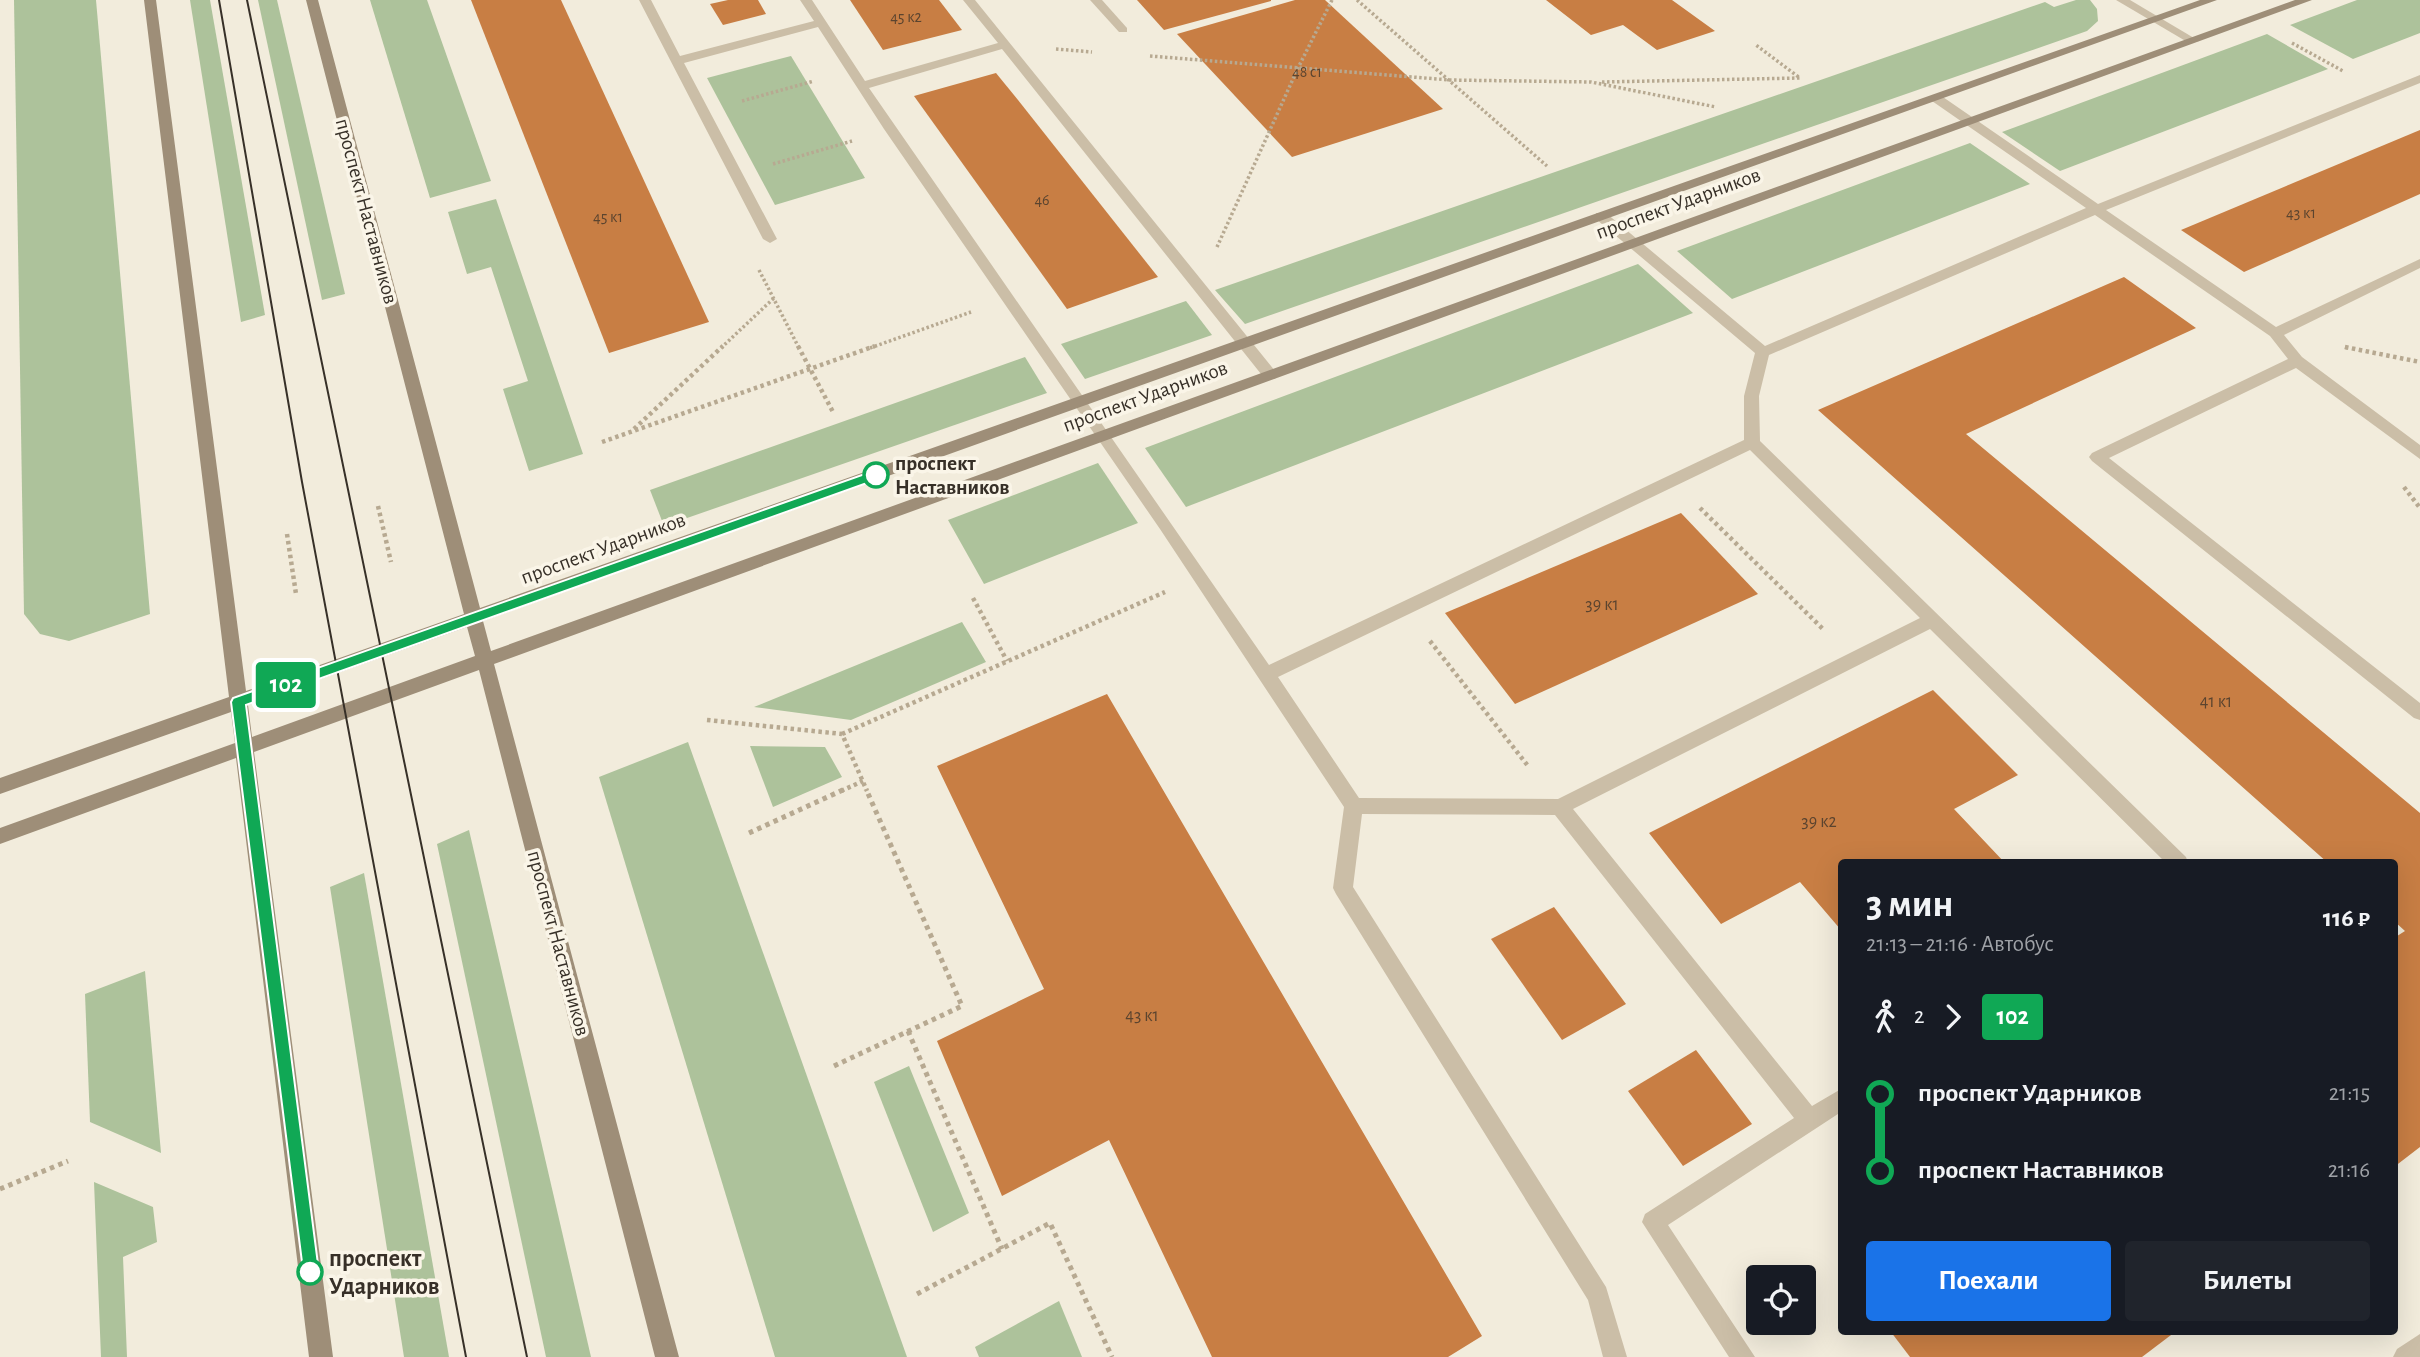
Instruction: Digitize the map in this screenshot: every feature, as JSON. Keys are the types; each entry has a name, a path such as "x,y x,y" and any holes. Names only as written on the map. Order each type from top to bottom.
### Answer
{"street":[{"path":"150,0 321,1357"},
{"name":"проспект Наставников","path":"312,0 667,1357"},
{"path":"645,0 770,239"},
{"path":"806,0 890,130 1104,435 1354,806 1343,888 1598,1295 1615,1357"},
{"path":"969,0 1270,375"},
{"path":"1096,0 1123,30"},
{"path":"2123,0 2193,41"},
{"name":"проспект Ударников","path":"0,786 2211,0"},
{"name":"проспект Ударников","path":"0,836 2306,0"},
{"path":"677,61 821,23"},
{"path":"862,86 1004,44"},
{"path":"2175,859 1752,443 1752,377 1763,352 2099,208 2420,79"},
{"path":"1936,97 2275,333 2297,361 2420,453"},
{"path":"1601,216 1763,352"},
{"path":"2275,333 2420,263"},
{"path":"2297,361 2097,457 2420,713"},
{"path":"1266,675 1752,443"},
{"path":"1354,806 1560,807 1932,620"},
{"path":"1560,807 1809,1119"},
{"path":"1743,1357 1653,1222 1838,1102"},
{"path":"2405,1357 2420,1346"}],"path":[{"path":"1199,286 1298,68 1332,0"},
{"path":"1357,0 1547,166"},
{"path":"2292,43 2345,72"},
{"path":"1004,44 1097,52"},
{"path":"1137,55 1450,80 1591,82 1800,78 1756,45"},
{"path":"703,112 852,71"},
{"path":"1591,82 1716,107"},
{"path":"736,174 890,130"},
{"path":"633,431 774,298 834,412"},
{"path":"602,442 1008,299"},
{"path":"1672,481 1854,660"},
{"path":"378,506 391,562"},
{"path":"287,534 296,594"},
{"path":"708,720 842,734 1200,576"},
{"path":"973,598 1007,661"},
{"path":"1405,610 1560,807"},
{"path":"834,1066 962,1006 842,734"},
{"path":"749,833 863,781"},
{"path":"908,1031 1002,1249"},
{"path":"0,1189 68,1161"},
{"path":"917,1294 1050,1223 1112,1357"}],"green space":[{"path":"14,0 96,0 150,614 69,641 40,634 24,614"},
{"path":"190,0 210,0 265,315 241,322"},
{"path":"258,0 277,0 345,294 322,300"},
{"path":"370,0 427,0 491,181 430,198"},
{"path":"2076,0 2090,0 2097,9 2098,21 2087,31 1245,324 1215,290 2045,2 2054,7"},
{"path":"2357,0 2420,0 2420,33 2353,59 2290,25"},
{"path":"2267,34 2328,69 2060,171 2002,132"},
{"path":"791,56 865,178 775,205 707,78"},
{"path":"1970,143 2030,184 1732,299 1677,251"},
{"path":"496,199 583,454 529,471 503,389 528,381 491,267 467,274 448,212"},
{"path":"1638,264 1693,313 1186,507 1145,448"},
{"path":"1186,301 1212,335 1085,379 1061,344"},
{"path":"1025,357 1047,393 664,526 650,490"},
{"path":"1098,463 1138,523 984,584 948,520"},
{"path":"962,622 986,662 851,720 754,707"},
{"path":"688,742 907,1357 775,1357 599,777"},
{"path":"750,746 825,747 842,777 773,807"},
{"path":"469,830 591,1357 546,1357 437,844"},
{"path":"364,873 449,1357 404,1357 330,887"},
{"path":"145,971 161,1153 90,1122 85,994"},
{"path":"909,1066 969,1213 933,1232 874,1082"},
{"path":"94,1182 153,1207 157,1242 123,1257 127,1357 101,1357"},
{"path":"1059,1301 1082,1357 979,1357 975,1347"}],"building":[{"path":"471,0 561,0 709,322 609,353"},
{"path":"728,0 758,0 766,14 723,25 710,4"},
{"path":"850,0 939,0 962,30 883,50"},
{"path":"1137,0 1271,0 1271,1 1164,30"},
{"path":"1295,0 1325,0 1443,109 1292,157 1177,34"},
{"path":"1546,0 1672,0 1715,31 1657,50 1623,25 1591,35"},
{"path":"996,73 1158,277 1067,309 914,96"},
{"path":"2420,130 2420,194 2244,272 2181,230"},
{"path":"2124,277 2196,328 1966,434 2420,813 2420,1147 2398,1164 2398,935 2405,931 2398,925 2398,859 2323,859 1818,410"},
{"path":"1681,513 1758,594 1515,704 1445,613"},
{"path":"1933,690 2018,775 1954,809 2001,859 1838,859 1838,926 1800,882 1721,924 1649,833"},
{"path":"1107,694 1482,1336 1448,1357 1212,1357 1109,1140 1002,1196 937,1041 1044,989 937,766"},
{"path":"1554,907 1626,1004 1562,1040 1491,939"},
{"path":"1696,1050 1752,1124 1683,1166 1628,1091"},
{"path":"1893,1335 2171,1335 2142,1357 1910,1357"}],"tram line":[{"path":"219,0 302,482 466,1357"},
{"path":"247,0 527,1357"}],"bus line":[{"name":"102","path":"310,1272 238,702 876,475"}],"place":[{"name":"проспект Наставников","path":"876,475"},
{"name":"проспект Ударников","path":"310,1272"}]}
